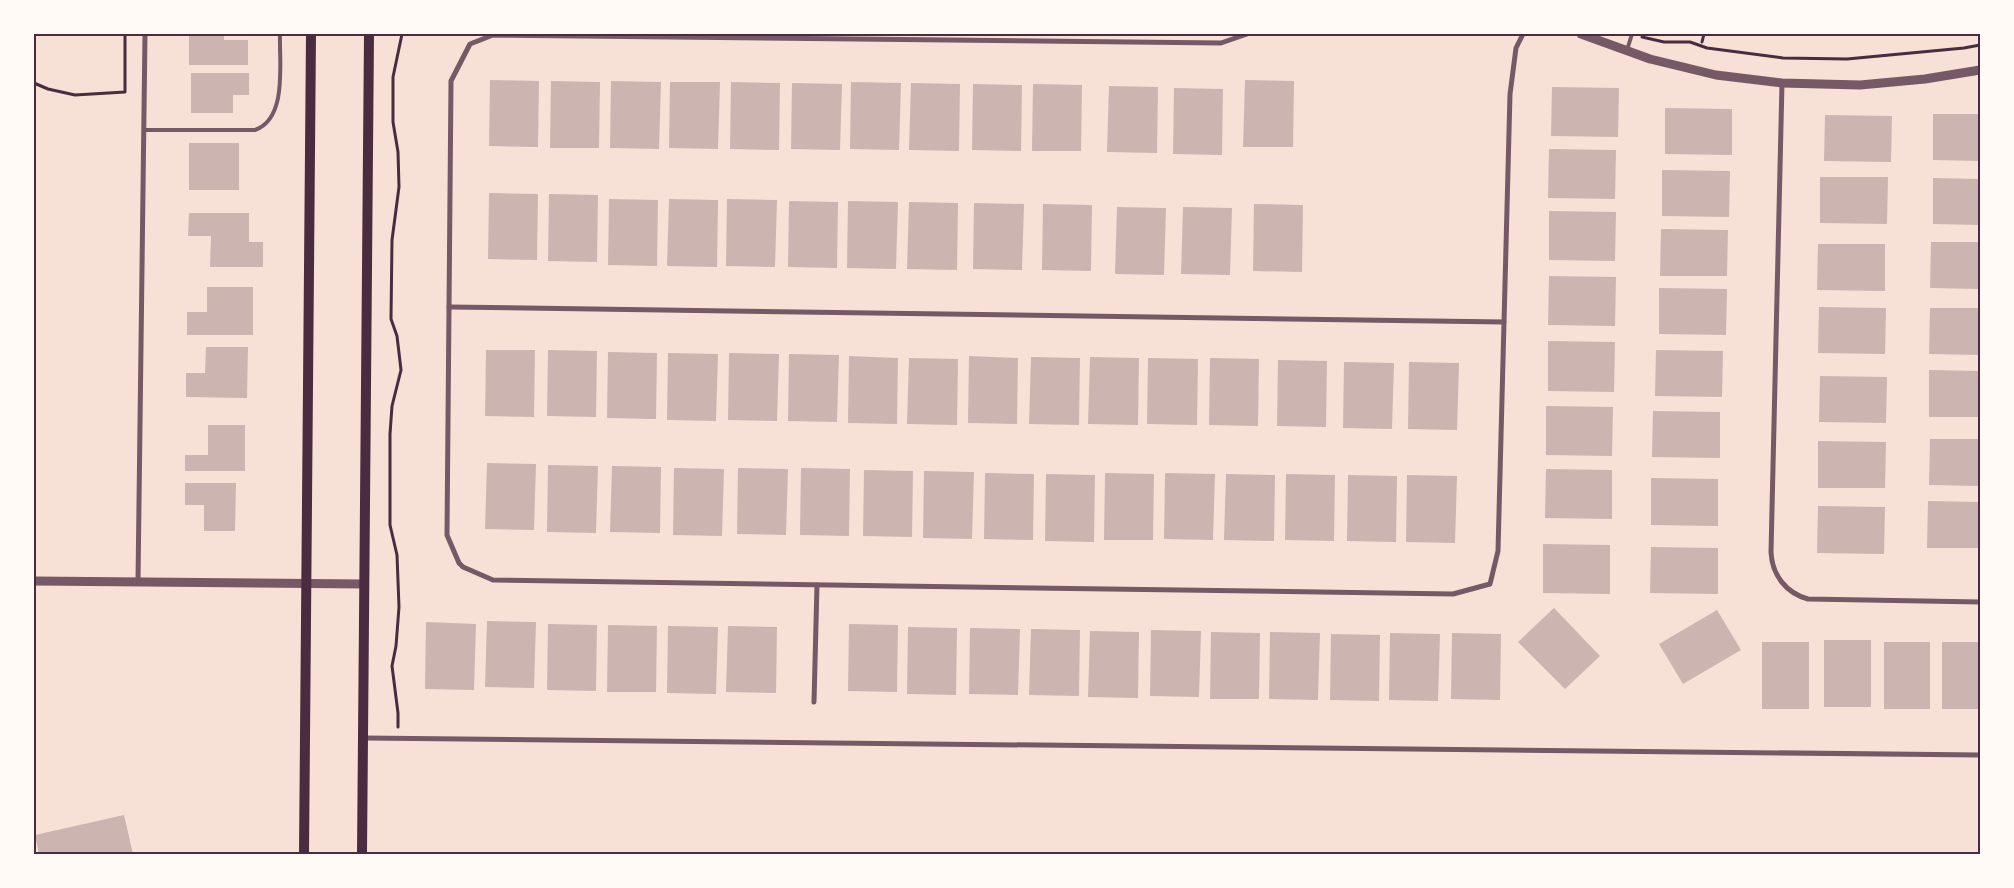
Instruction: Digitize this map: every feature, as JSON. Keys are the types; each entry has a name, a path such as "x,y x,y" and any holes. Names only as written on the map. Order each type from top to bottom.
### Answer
{"main road":[{"path":"304,854 311,34"},
{"path":"362,854 369,34"}],"street":[{"path":"138,581 145,34"},
{"path":"1247,34 1221,43 493,35 467,46 451,81 447,535 461,565 494,580 1454,594 1490,584 1498,551 1510,94 1516,48 1523,34"},
{"path":"1581,34 1650,59 1716,76 1782,83 1860,85 1925,79 1980,70"},
{"path":"1782,83 1771,554 1773,568 1782,583 1795,594 1814,600 1980,602"},
{"path":"449,307 1504,322"},
{"path":"34,581 364,584"},
{"path":"814,702 817,584"},
{"path":"364,738 1980,755"}],"lane":[{"path":"144,130 255,130 262,127 274,114 279,97 280,34"},
{"path":"1627,50 1632,34"}],"path":[{"path":"34,83 48,89 75,95 125,92 125,34"},
{"path":"398,713 392,666 396,646 399,607 397,555 390,525 390,434 392,406 400,370 397,336 391,319 392,240 399,187 398,152 393,122 393,77 402,34"},
{"path":"1632,34 1664,42 1690,42 1708,48 1783,58 1847,59 1980,45"},
{"path":"1702,42 1704,34"}],"building":[{"path":"189,34 224,34 224,40 248,40 248,65 189,65"},
{"path":"191,73 249,73 249,95 233,95 233,113 191,113"},
{"path":"490,80 539,81 538,147 489,146"},
{"path":"1245,80 1294,81 1293,147 1243,147"},
{"path":"551,81 600,82 599,148 550,148"},
{"path":"611,81 661,82 659,149 610,148"},
{"path":"670,82 720,82 718,149 669,148"},
{"path":"731,82 780,83 779,150 730,149"},
{"path":"851,82 901,83 899,150 850,149"},
{"path":"792,83 842,84 840,150 791,149"},
{"path":"911,83 960,84 959,151 909,150"},
{"path":"973,84 1022,85 1021,151 972,150"},
{"path":"1033,84 1082,85 1081,151 1032,151"},
{"path":"1109,86 1158,87 1157,153 1107,152"},
{"path":"1552,87 1619,88 1618,137 1551,136"},
{"path":"1174,88 1223,89 1222,155 1173,154"},
{"path":"1665,108 1732,109 1732,155 1665,154"},
{"path":"1933,114 1980,114 1980,161 1933,160"},
{"path":"1825,115 1892,116 1891,162 1824,161"},
{"path":"189,143 239,143 239,190 189,190"},
{"path":"1549,149 1616,150 1615,199 1548,198"},
{"path":"1662,170 1730,171 1729,217 1662,216"},
{"path":"1820,177 1888,177 1887,224 1820,223"},
{"path":"1933,178 1980,179 1980,225 1933,224"},
{"path":"489,193 538,194 537,260 488,259"},
{"path":"549,194 598,195 597,262 548,261"},
{"path":"609,199 658,200 657,266 608,265"},
{"path":"669,199 718,200 717,267 667,266"},
{"path":"727,199 777,200 775,267 726,266"},
{"path":"789,201 838,202 837,268 788,267"},
{"path":"848,201 898,202 896,269 847,268"},
{"path":"909,202 958,203 957,270 907,269"},
{"path":"974,203 1024,204 1022,270 973,269"},
{"path":"1043,204 1092,205 1091,271 1042,270"},
{"path":"1254,204 1303,205 1302,272 1253,271"},
{"path":"1117,207 1166,208 1164,275 1115,274"},
{"path":"1183,207 1232,208 1230,275 1181,274"},
{"path":"1549,211 1616,212 1615,261 1549,260"},
{"path":"189,213 249,213 249,242 263,242 263,267 210,267 211,236 188,236"},
{"path":"1661,229 1728,230 1727,276 1660,276"},
{"path":"1931,242 1980,242 1980,289 1930,288"},
{"path":"1818,244 1885,244 1885,291 1817,290"},
{"path":"1549,276 1616,277 1615,326 1548,325"},
{"path":"207,287 253,287 253,335 187,335 187,312 207,312"},
{"path":"1659,288 1727,289 1726,335 1659,334"},
{"path":"1819,307 1886,308 1885,354 1818,353"},
{"path":"1930,308 1980,308 1980,355 1929,354"},
{"path":"1548,341 1615,342 1614,392 1548,391"},
{"path":"206,347 248,347 247,398 186,397 186,373 205,373"},
{"path":"486,350 535,350 534,417 485,416"},
{"path":"548,350 597,351 596,417 547,416"},
{"path":"1656,350 1723,351 1722,397 1655,396"},
{"path":"608,352 657,353 656,419 607,418"},
{"path":"668,353 718,354 716,421 667,420"},
{"path":"729,353 779,354 777,421 728,420"},
{"path":"789,354 839,355 837,422 788,421"},
{"path":"849,356 898,358 897,424 848,423"},
{"path":"969,356 1018,358 1017,424 968,423"},
{"path":"1031,357 1080,358 1079,425 1029,424"},
{"path":"1090,357 1139,358 1138,425 1088,424"},
{"path":"909,358 958,359 957,425 907,424"},
{"path":"1148,358 1198,359 1197,425 1147,424"},
{"path":"1210,358 1259,359 1258,426 1209,425"},
{"path":"1278,360 1327,361 1326,427 1277,426"},
{"path":"1344,362 1394,363 1392,429 1343,428"},
{"path":"1409,362 1459,363 1457,430 1408,429"},
{"path":"1929,370 1980,371 1980,417 1929,417"},
{"path":"1820,376 1887,377 1886,423 1819,422"},
{"path":"1546,406 1613,407 1612,456 1546,455"},
{"path":"1653,411 1720,412 1720,458 1652,457"},
{"path":"208,425 245,425 245,471 185,471 185,455 208,455"},
{"path":"1930,439 1980,439 1980,486 1929,485"},
{"path":"1818,441 1886,442 1885,488 1818,488"},
{"path":"487,463 536,464 534,530 485,529"},
{"path":"548,465 598,466 596,533 547,532"},
{"path":"612,466 661,467 660,533 610,532"},
{"path":"674,468 724,469 722,536 673,535"},
{"path":"738,468 788,469 786,535 737,534"},
{"path":"801,468 850,469 849,536 800,535"},
{"path":"1546,469 1612,470 1612,519 1545,518"},
{"path":"864,470 913,471 912,537 863,536"},
{"path":"924,471 974,472 972,539 923,538"},
{"path":"985,473 1034,474 1033,540 984,539"},
{"path":"1105,473 1154,474 1153,540 1104,540"},
{"path":"1165,473 1215,474 1213,540 1164,539"},
{"path":"1046,474 1095,475 1094,542 1045,541"},
{"path":"1226,474 1275,475 1274,541 1224,540"},
{"path":"1286,474 1335,475 1334,541 1285,540"},
{"path":"1348,475 1397,476 1396,542 1347,541"},
{"path":"1407,475 1457,476 1455,543 1406,542"},
{"path":"1651,478 1718,479 1718,526 1651,525"},
{"path":"185,483 236,483 235,531 204,531 204,505 185,505"},
{"path":"1928,501 1980,502 1980,548 1927,548"},
{"path":"1818,506 1885,507 1884,554 1817,553"},
{"path":"1543,544 1610,545 1610,594 1543,593"},
{"path":"1651,547 1718,548 1718,594 1650,593"},
{"path":"1554,608 1600,656 1565,689 1518,642"},
{"path":"1717,610 1741,650 1683,684 1659,644"},
{"path":"487,621 536,622 534,688 485,687"},
{"path":"426,622 476,624 474,690 425,689"},
{"path":"548,624 597,625 596,691 547,690"},
{"path":"849,624 898,625 897,692 848,691"},
{"path":"608,625 657,626 656,692 607,692"},
{"path":"668,626 718,627 716,694 667,693"},
{"path":"728,626 777,627 776,693 726,692"},
{"path":"908,627 957,628 956,695 907,694"},
{"path":"970,628 1020,629 1018,695 969,694"},
{"path":"1031,629 1080,630 1079,696 1029,695"},
{"path":"1151,630 1201,631 1199,697 1150,696"},
{"path":"1090,631 1139,632 1138,698 1088,697"},
{"path":"1211,632 1260,633 1259,699 1210,699"},
{"path":"1270,632 1320,633 1318,700 1269,699"},
{"path":"1390,633 1440,634 1438,701 1389,700"},
{"path":"1452,633 1501,634 1500,700 1451,699"},
{"path":"1331,634 1380,635 1379,701 1330,700"},
{"path":"1824,640 1871,640 1871,707 1824,707"},
{"path":"1762,642 1809,642 1809,709 1762,709"},
{"path":"1884,642 1930,642 1930,709 1884,709"},
{"path":"1942,642 1980,642 1980,709 1942,709"},
{"path":"124,815 133,854 39,854 35,835"}]}
